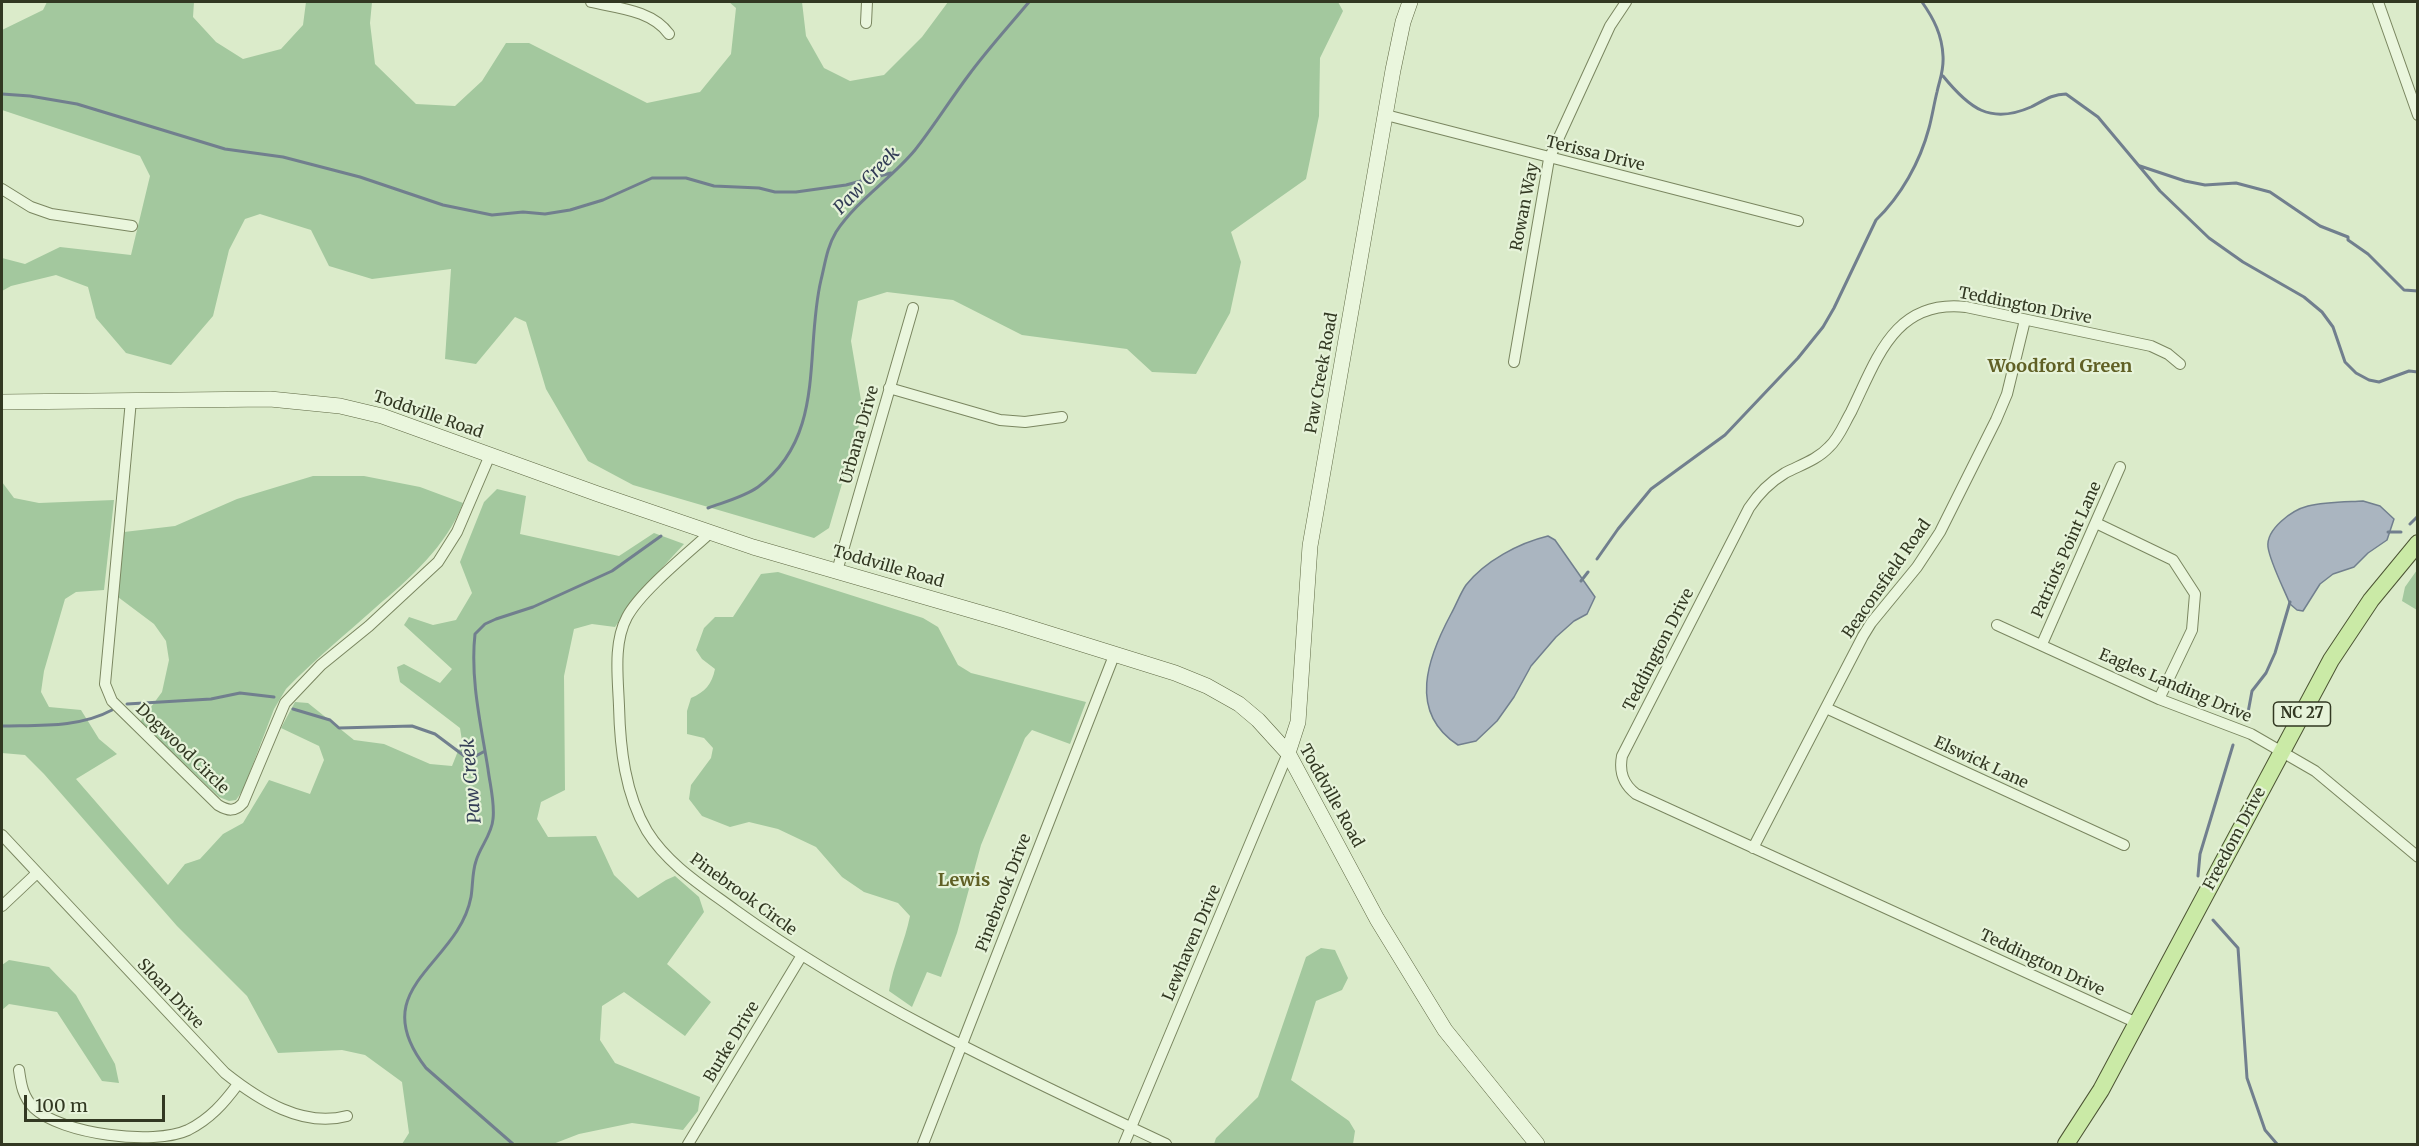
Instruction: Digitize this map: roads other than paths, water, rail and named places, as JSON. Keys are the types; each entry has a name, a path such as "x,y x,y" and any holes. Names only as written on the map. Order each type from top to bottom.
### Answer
{"main road":[{"name":"Freedom Drive","path":"2066,1144 2101,1090 2350,630 2418,543"}],"street":[{"path":"591,2 648,17 663,26 669,34"},
{"path":"866,23 867,2"},
{"name":"Paw Creek Road","path":"1288,753 1298,722 1310,546 1403,22 1410,2"},
{"name":"Rowan Way","path":"1514,362 1549,159 1610,26 1626,2"},
{"path":"2378,2 2418,115"},
{"name":"Terissa Drive","path":"1386,115 1549,159 1798,221"},
{"path":"2,189 32,207 51,214 132,226"},
{"name":"Teddington Drive","path":"2137,1023 1636,794 1625,783 1620,765 1622,756 1749,508 1763,490 1786,473 1818,456 1838,437 1884,345 1909,319 1927,310 1954,306 2151,346 2169,354 2180,364"},
{"name":"Urbana Drive","path":"837,571 913,308"},
{"name":"Beaconsfield Road","path":"1754,848 1871,623 1917,567 1940,532 2007,394 2025,320"},
{"path":"889,388 1000,420 1025,422 1062,417"},
{"name":"Toddville Road","path":"2,402 270,399 340,406 409,425 598,495 710,532 1115,654 1175,673 1218,692 1258,720 1288,753 1377,919 1440,1022 1479,1075 1537,1144"},
{"name":"Dogwood Circle","path":"131,400 105,684 112,701 128,718 218,806 231,810 236,810 243,803 278,718 294,693 321,665 429,572 447,550 490,455"},
{"name":"Patriots Point Lane","path":"2042,644 2120,467"},
{"path":"2096,523 2173,560 2195,594 2192,630 2159,699"},
{"name":"Pinebrook Circle","path":"710,532 657,582 632,609 622,626 618,665 620,726 627,777 636,807 648,831 674,862 705,888 802,955 867,994 961,1044 1166,1144"},
{"name":"Eagles Landing Drive","path":"1997,625 2159,699 2251,734 2315,771 2418,856"},
{"name":"Pinebrook Drive","path":"923,1144 1115,654"},
{"name":"Elswick Lane","path":"1826,708 2124,845"},
{"name":"Lewhaven Drive","path":"1124,1144 1288,753"},
{"name":"Sloan Drive","path":"2,834 201,1050 238,1084 265,1100 306,1117 333,1120 348,1116"},
{"path":"2,906 37,873"},
{"name":"Burke Drive","path":"688,1144 802,955"},
{"path":"19,1070 24,1095 34,1108 47,1118 75,1128 145,1138 179,1133 201,1123 224,1102 238,1084"}],"waterway":[{"name":"Paw Creek","path":"708,508 758,487 780,466 795,443 804,418 809,391 816,307 821,280 828,250 836,232 844,220 915,150 975,66 1029,2"},
{"path":"1597,559 1651,489 1725,435 1798,358 1823,327 1876,220 1901,189 1915,166 1925,141 1942,74 1943,61 1939,34 1922,2"},
{"path":"1943,76 1971,105 1992,114 2017,112 2052,97 2066,94 2098,117 2160,191 2209,238 2243,262 2304,297 2322,312 2333,327 2345,362 2356,373 2379,382 2409,371 2418,372"},
{"path":"2,94 77,104 225,149 283,157 360,177 443,205 492,215 523,212 545,214 570,210 603,200 652,178 686,178 714,186 796,192 846,185 891,173"},
{"path":"2140,166 2185,181 2205,185 2236,183 2270,192 2320,226 2348,237 2348,240 2368,254 2404,290 2418,291"},
{"path":"2410,524 2418,516"},
{"path":"2388,532 2401,532"},
{"name":"Paw Creek","path":"513,1144 426,1068 409,1040 405,1017 409,996 463,921 471,897 476,861 492,825 493,800 475,685 475,634 485,624 533,607 612,571 661,536"},
{"path":"1581,581 1588,572"},
{"path":"2247,718 2252,691 2266,673 2275,653 2290,602"},
{"path":"127,704 211,699 240,693 274,697"},
{"path":"293,709 330,720 339,728 412,726 435,734 467,758 485,751"},
{"path":"2,726 72,723 112,710"},
{"path":"2198,876 2200,854 2233,745"},
{"path":"2213,920 2238,948 2247,1078 2265,1130 2277,1144"}],"district":[{"name":"Woodford Green","path":"2060,367"},
{"name":"Lewis","path":"964,881"}]}
